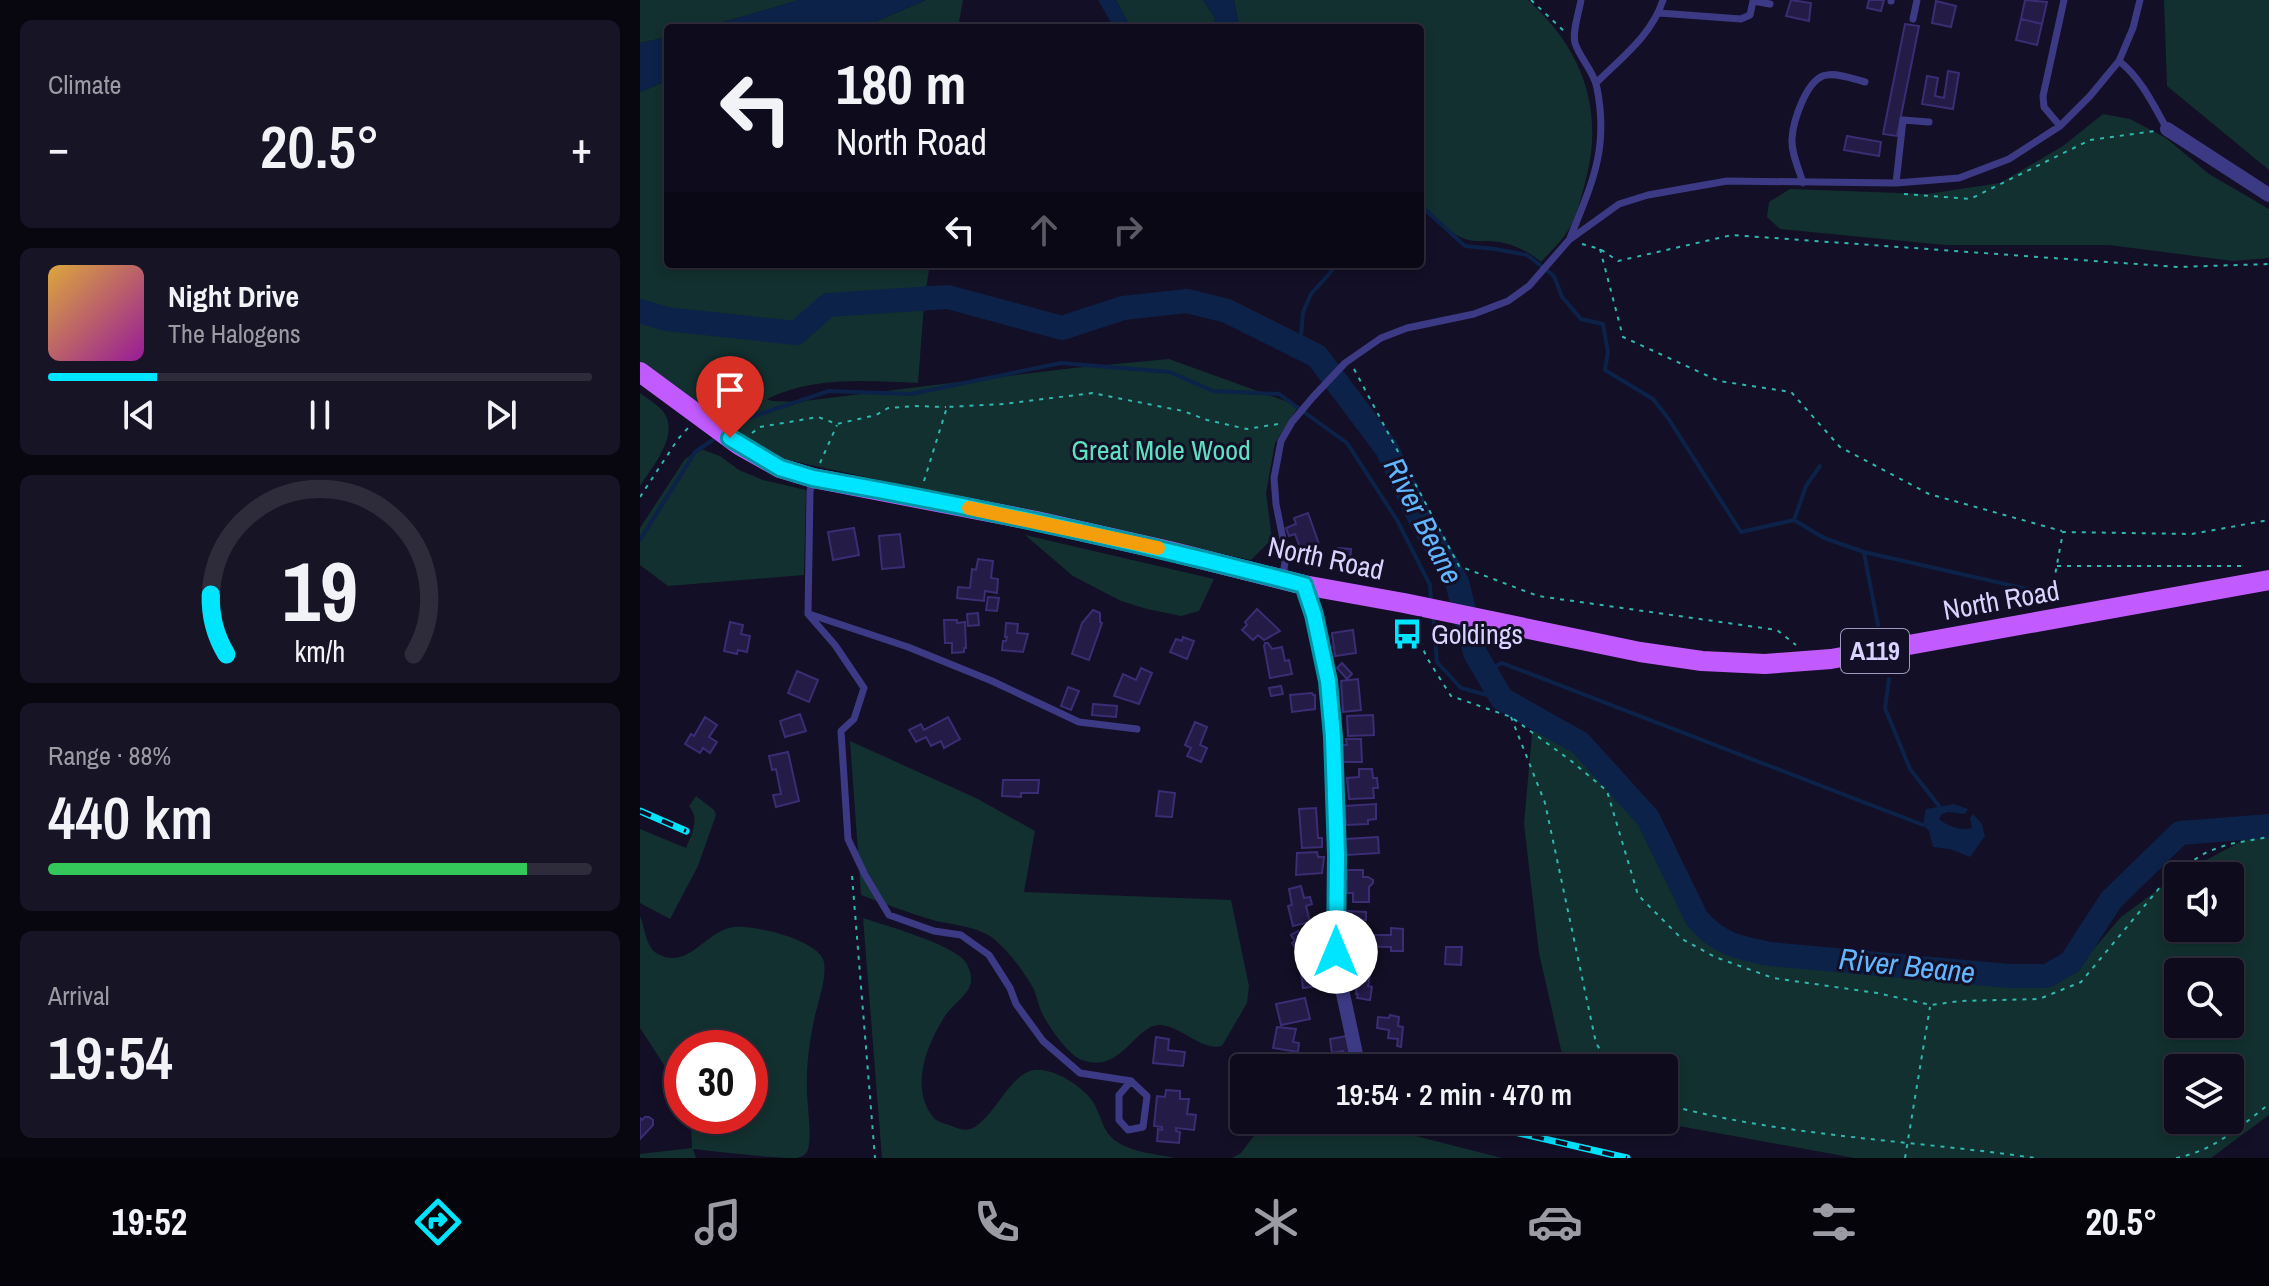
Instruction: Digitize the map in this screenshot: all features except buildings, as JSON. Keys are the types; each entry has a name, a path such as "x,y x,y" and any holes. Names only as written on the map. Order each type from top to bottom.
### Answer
{"main road":[{"name":"North Road","path":"640,372 735,442 780,468 813,478 919,497 1169,551 1304,585 1640,652 1702,661 1765,664 1831,659 2269,580"}],"street":[{"path":"2167,129 2269,195"},
{"path":"1304,585 1314,615 1328,681 1335,783 1336,952 1356,1054"}],"lane":[{"path":"1569,240 1592,185 1602,145 1602,116 1596,83 1574,41 1581,0"},
{"path":"1596,83 1649,30 1663,0"},
{"path":"1913,19 1917,0"},
{"path":"2060,126 2044,107 2043,96 2064,0"},
{"path":"1282,579 1286,554 1274,478 1281,441 1294,420 1347,361 1381,338 1407,328 1474,314 1508,301 1529,286 1569,240 1619,204 1648,195 1727,181 1896,183 1959,178 2009,159 2060,126 2119,61 2133,28 2140,0"},
{"path":"1659,13 1741,19 1750,15 1753,1 1770,4"},
{"path":"2119,61 2147,94 2167,129"},
{"path":"1803,183 1792,140 1798,113 1811,84 1826,75 1865,82"},
{"path":"1896,183 1903,120 1929,122"},
{"path":"813,478 810,491 808,614 835,645 864,688 854,719 841,731 848,839 865,875 889,915 934,931 961,935 989,955 1010,988 1016,1004 1043,1041 1080,1073 1131,1081 1147,1096 1143,1127 1128,1130 1119,1120 1119,1095 1131,1081"},
{"path":"808,614 956,666 1079,722 1137,729"}],"path":[{"path":"1531,0 1574,41"},
{"path":"1569,240 1600,249 1618,261 1732,235 2178,267 2269,264"},
{"path":"1600,249 1623,337 1719,381 1791,392 1840,447 1929,494 2063,532 2192,534 2269,520"},
{"path":"1347,361 1459,566 1538,596 1777,630 1803,650"},
{"path":"735,442 760,427 818,417 837,424 876,415 888,408 1004,404 1092,393 1183,411 1247,429 1294,420"},
{"path":"919,497 947,407"},
{"path":"640,497 678,439 705,420"},
{"path":"813,478 837,424"},
{"path":"2049,604 2063,532"},
{"path":"2056,566 2247,566"},
{"path":"1404,603 1427,658 1451,696 1511,717 1607,791 1638,895 1682,939 1715,957 1773,978 1877,993 1931,1005 2039,999 2081,982 2171,874 2188,862 2229,844 2269,837"},
{"path":"1511,717 1545,803 1596,1043 1603,1054"},
{"path":"852,869 875,1158"},
{"path":"1905,1158 1931,1005"},
{"path":"2176,1158 2194,1154 2230,1135 2269,1104"},
{"path":"1678,1108 1834,1136 2035,1158"}],"green space":[{"path":"640,0 799,0 718,24 664,24 664,38 640,43"},
{"path":"926,0 963,0 959,24 870,24"},
{"path":"1116,0 1203,0 1215,18 1214,24 1129,24"},
{"path":"1234,0 1528,0 1563,39 1585,83 1590,106 1591,156 1572,224 1541,262 1511,245 1471,241 1459,236 1424,209 1424,24 1238,24"},
{"path":"2164,0 2269,0 2269,170 2167,86"},
{"path":"664,82 664,268 929,268 925,295 836,294 794,324 780,325 691,316 640,304 640,92"},
{"path":"2103,114 2130,119 2166,138 2209,174 2269,209 2269,258 2233,261 2109,245 1945,245 1780,229 1767,217 1769,202 1790,189 1927,194 2000,183 2063,146"},
{"name":"Great Mole Wood","path":"924,305 918,383 822,383 767,399 796,402 1169,359 1299,406 1275,443 1266,493 1272,539 1251,560 778,458 749,446 640,365 640,317 675,326 788,340 805,334 827,314 843,308"},
{"path":"640,393 661,409 669,428 658,459 640,486"},
{"path":"701,449 763,480 806,490 804,575 668,586 640,565 640,528 685,459"},
{"path":"1025,535 1214,579 1199,611 1181,616 1147,609 1121,601 1073,576"},
{"path":"1542,717 1624,788 1656,838 1684,909 1719,948 1760,964 2031,986 2072,974 2121,917 2164,885 2164,942 2244,942 2244,862 2202,862 2269,831 2269,1115 2244,1134 2244,1054 2164,1054 2164,1134 2243,1134 2211,1158 1854,1158 1678,1126 1678,1054 1563,1054 1561,1050 1539,953 1524,824 1532,734"},
{"path":"850,741 978,799 1035,831 1024,892 1231,900 1249,986 1247,1003 1222,1046 1207,1045 1161,1025 1143,1032 1108,1061 1096,1063 1082,1060 1071,1053 1055,1033 1041,1012 1034,989 1010,955 994,939 974,929 927,918 861,895"},
{"path":"696,796 716,815 698,866 670,919 640,903 640,829 686,848 694,821 689,806"},
{"path":"640,916 651,947 669,958 688,954 715,935 734,927 769,931 808,945 823,959 824,966 808,1058 810,1140 807,1152 797,1158 693,1149 696,1158 640,1158 640,1154 692,1148 691,1134 768,1134 768,1030 664,1030 664,1065 640,1028"},
{"path":"863,918 945,947 964,960 970,971 970,987 938,1027 923,1067 923,1094 935,1119 961,1129 973,1128 1018,1079 1034,1070 1042,1070 1059,1075 1084,1092 1095,1105 1108,1134 1117,1142 1142,1152 1175,1158 882,1158"},
{"path":"1255,1134 1408,1134 1502,1158 1232,1158 1241,1153"}],"water":[{"path":"799,0 926,0 870,24 718,24"},
{"path":"1098,0 1116,0 1129,24 1112,24"},
{"path":"1203,0 1234,0 1238,24 1214,24 1215,18"},
{"path":"664,38 664,82 640,92 640,43"},
{"path":"1954,804 1968,809 1965,814 1948,812 1939,819 1954,827 1968,829 1972,828 1970,818 1973,814 1982,824 1985,836 1970,857 1950,849 1933,847 1929,831 1923,825 1926,809"}],"waterway":[{"path":"1424,209 1465,246 1527,255 1554,276 1562,297 1581,319 1603,324 1608,352 1605,370 1653,399 1741,532 1794,520 1824,538 1864,552 2045,593"},
{"path":"1300,347 1303,312 1311,294 1334,268"},
{"name":"River Beane","path":"640,311 666,319 796,333 828,305 948,297 1062,328 1123,308 1187,301 1227,311 1317,356 1387,449 1420,519 1457,582 1475,653 1502,699 1580,743 1648,818 1697,919 1713,934 1739,947 1770,954 2009,976 2047,976 2071,962 2111,900 2180,833 2269,826"},
{"path":"728,430 742,420 829,391 911,394 1061,363 1170,372 1213,391 1279,394 1347,443 1397,520 1430,585 1431,601"},
{"path":"640,540 695,452 717,437"},
{"path":"1794,520 1806,486 1820,466"},
{"path":"1864,553 1878,625"},
{"path":"1433,614 1437,662 1461,688 1502,699"},
{"path":"1486,671 1502,663 1923,825"},
{"path":"1889,679 1885,708 1910,769 1939,806"}],"railway":[{"path":"640,811 686,831"},
{"path":"1523,1134 1627,1158"}],"slow traffic":[{"path":"969,508 1158,548"}],"place":[{"name":"Goldings","path":"1407,634"}],"route":[{"path":"730,438 780,468 813,478 1036,521 1304,585 1314,615 1328,681 1333,737 1336,952"}]}
